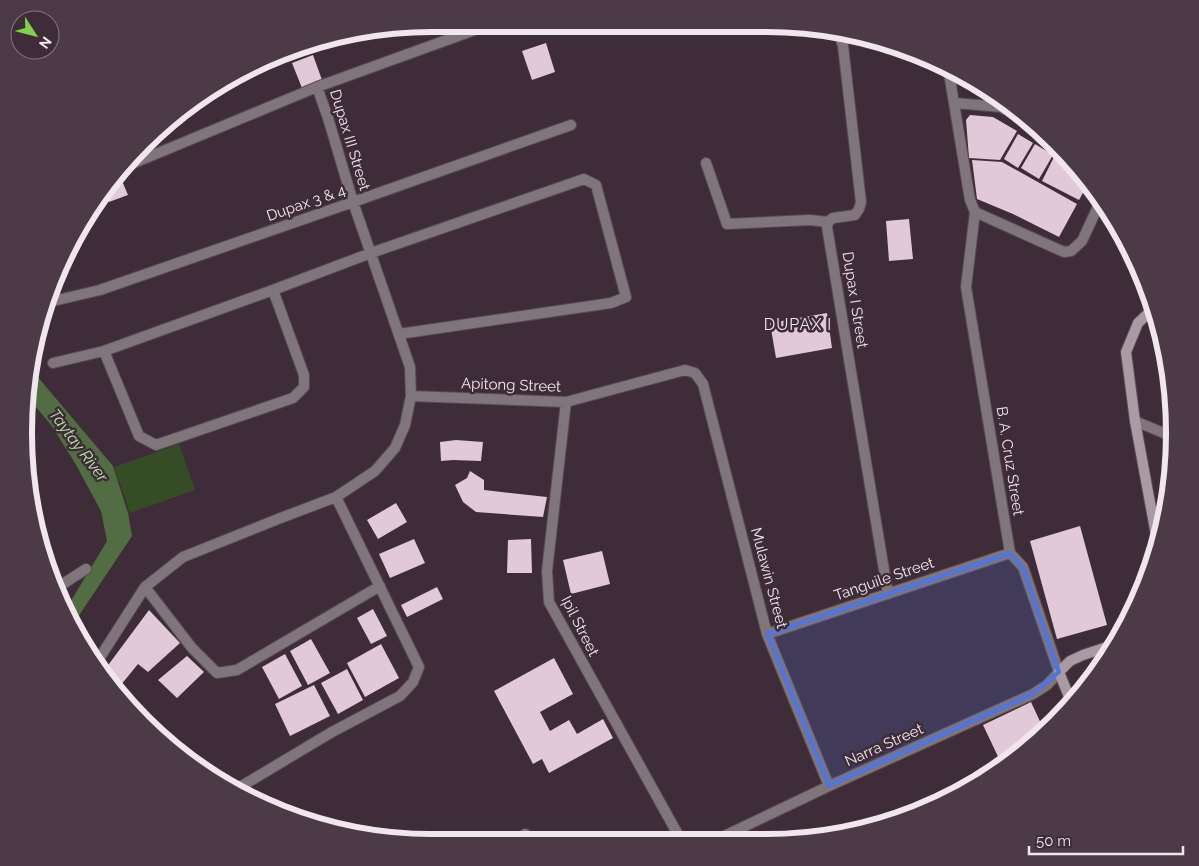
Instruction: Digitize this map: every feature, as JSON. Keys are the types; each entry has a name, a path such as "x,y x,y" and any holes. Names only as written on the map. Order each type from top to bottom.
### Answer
{"street":[{"path":"140,161 317,87 469,32"},
{"path":"706,163 727,224 810,220 828,222 833,218 855,215 861,202 841,40"},
{"path":"950,78 970,200 975,212 1064,252 1071,251 1082,241 1097,208"},
{"name":"Dupax III Street","path":"100,657 145,587 183,557 278,518 336,497 375,471 395,448 405,425 411,396 410,367 353,202 317,87"},
{"path":"955,104 999,107"},
{"name":"Dupax 3 & 4","path":"55,301 100,290 571,125"},
{"path":"53,363 104,351 371,253 584,178 596,185 626,297 611,303 399,334"},
{"name":"B. A. Cruz Street","path":"975,212 966,287 1010,553 1023,567 1069,695"},
{"name":"Dupax I Street","path":"828,222 888,594"},
{"path":"104,351 139,436 156,445 293,398 304,387 304,375 273,290"},
{"path":"1148,314 1138,323 1126,352 1135,422 1155,529"},
{"name":"Apitong Street","path":"411,396 566,402 685,370 695,373"},
{"name":"Mulawin Street","path":"695,373 703,384 767,634 830,786"},
{"name":"Ipil Street","path":"566,402 546,571 549,602 678,834"},
{"path":"1135,422 1166,434"},
{"path":"243,785 332,732 400,696 413,682 419,666 336,497"},
{"name":"Tanguile Street","path":"767,634 1010,553"},
{"path":"62,584 86,569"},
{"path":"145,587 192,648 217,673 237,670 380,586"},
{"path":"1060,672 1070,661 1104,648"},
{"name":"Narra Street","path":"729,834 1033,694 1047,685 1060,672"}],"highlighted area":[{"path":"1010,553 1023,567 1059,672 1033,694 829,786 767,634"}],"shaded area":[{"path":"179,444 195,490 130,513 114,467"}],"water":[{"name":"Taytay River","path":"37,376 113,466 128,513 132,536 78,617 70,602 107,541 101,511 75,463 51,425 33,404"}],"building":[{"path":"546,43 555,72 532,80 522,51"},
{"path":"313,55 322,80 302,88 292,63"},
{"path":"970,115 993,117 1017,131 1000,160 969,158 966,120"},
{"path":"1018,134 1033,143 1018,168 1004,159"},
{"path":"1035,144 1053,155 1039,179 1021,168"},
{"path":"1055,156 1085,190 1079,200 1042,181"},
{"path":"972,160 1002,162 1077,204 1059,237 1013,214 977,199"},
{"path":"122,181 128,195 109,202 108,199"},
{"path":"909,219 913,259 889,261 886,221"},
{"path":"827,313 832,348 776,358 770,323"},
{"path":"456,440 483,442 481,461 441,461 440,442"},
{"path":"470,471 484,480 484,490 547,497 543,517 476,512 463,502 455,485 467,478"},
{"path":"396,503 407,522 378,539 367,520"},
{"path":"1080,526 1107,625 1057,639 1030,541"},
{"path":"414,539 425,563 390,578 379,554"},
{"path":"531,539 532,573 507,573 508,540"},
{"path":"602,551 610,584 571,594 563,560"},
{"path":"437,587 443,599 407,617 401,605"},
{"path":"373,609 387,636 371,644 357,618"},
{"path":"149,610 180,643 148,672 138,664 121,684 107,666"},
{"path":"311,639 330,673 308,685 290,651"},
{"path":"381,644 399,678 365,697 347,663"},
{"path":"285,654 302,686 279,699 262,667"},
{"path":"187,656 204,672 177,698 158,680"},
{"path":"554,658 573,694 540,712 550,731 569,720 577,734 603,719 613,738 549,773 542,759 533,764 494,691"},
{"path":"347,669 363,700 338,714 321,683"},
{"path":"314,685 330,716 290,736 275,704"},
{"path":"1031,702 1041,724 999,759 983,725"}],"district":[{"name":"DUPAX I","path":"798,324"}]}
